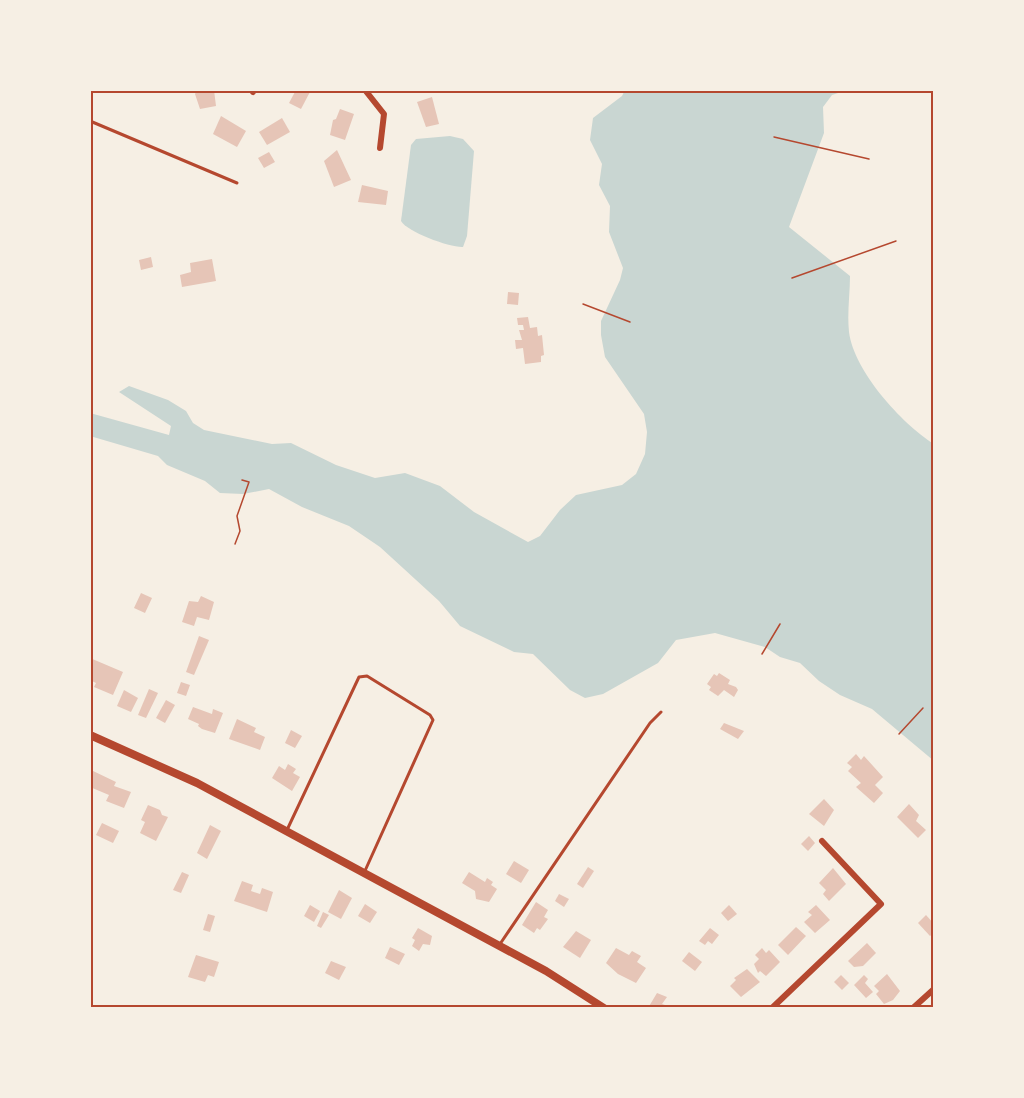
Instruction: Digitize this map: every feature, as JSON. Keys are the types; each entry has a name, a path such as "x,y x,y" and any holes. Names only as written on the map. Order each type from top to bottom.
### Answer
{"street":[{"path":"365,90 384,114 380,148"},
{"path":"90,735 197,783 577,988 604,1008"},
{"path":"772,1008 881,904 822,840"},
{"path":"914,1008 934,989"}],"lane":[{"path":"90,121 237,183"},
{"path":"286,832 359,677 368,676 433,720 364,873"},
{"path":"500,946 650,723 661,712"}],"path":[{"path":"774,136 869,159"},
{"path":"792,278 896,241"},
{"path":"583,304 630,322"},
{"path":"235,544 240,531 237,516 249,482 242,480"},
{"path":"762,654 780,624"},
{"path":"899,734 923,708"}],"shaded area":[{"path":"625,90 847,90 832,95 823,107 824,133 789,227 850,276 849,332 860,363 869,379 894,410 934,444 934,761 872,709 840,695 819,681 800,663 780,657 765,647 715,633 676,640 658,663 603,694 585,698 570,690 533,654 514,652 460,626 439,601 380,547 349,526 302,507 269,489 243,494 220,493 205,481 167,465 158,456 90,436 90,413 169,435 171,426 119,392 129,386 168,400 186,411 193,423 204,430 272,444 291,443 336,465 375,478 405,473 440,486 474,512 528,542 540,536 560,510 576,495 622,485 636,474 645,454 647,432 644,414 605,357 601,321 620,280 623,268 609,232 610,206 599,185 602,164 590,140 593,118 622,96"},
{"path":"450,136 463,139 474,151 467,236 463,247 430,238 412,230 401,221 411,145 416,139"}],"building":[{"path":"197,90 214,90 216,106 200,109 195,94"},
{"path":"296,90 311,90 301,109 289,103"},
{"path":"432,97 439,124 426,127 417,102"},
{"path":"340,109 354,114 345,140 330,135 333,120 336,119"},
{"path":"221,116 246,131 237,147 213,134"},
{"path":"282,118 290,132 267,145 259,132"},
{"path":"337,150 351,180 334,187 324,161"},
{"path":"269,152 275,162 264,168 258,158"},
{"path":"362,185 388,191 386,205 358,202"},
{"path":"151,257 153,267 141,270 139,260"},
{"path":"212,259 216,281 182,287 180,275 191,272 190,263"},
{"path":"508,292 519,293 518,305 507,304"},
{"path":"528,317 530,328 537,327 538,336 542,335 544,355 541,356 541,362 525,364 523,348 516,349 515,340 522,340 519,330 524,330 523,325 518,325 517,318"},
{"path":"141,593 152,598 145,613 134,608"},
{"path":"201,596 214,602 209,620 197,617 194,626 182,622 189,601 198,602"},
{"path":"199,636 209,640 194,675 186,672"},
{"path":"90,658 123,672 113,695 94,687 96,683 90,680"},
{"path":"719,673 730,680 728,684 738,690 734,697 724,690 718,696 709,690 711,687 707,684 714,674 717,676"},
{"path":"181,682 190,685 186,696 177,693"},
{"path":"149,689 158,693 146,718 138,715"},
{"path":"124,690 138,698 131,712 117,706"},
{"path":"166,700 175,705 165,723 156,718"},
{"path":"193,707 212,714 213,709 223,713 215,733 202,729 198,726 199,724 188,719"},
{"path":"237,719 256,728 254,732 265,737 260,750 229,739"},
{"path":"724,723 744,731 738,739 720,729"},
{"path":"291,730 302,736 295,748 285,743"},
{"path":"856,754 861,760 864,756 883,777 875,785 883,793 874,803 856,787 861,783 848,771 852,767 847,763"},
{"path":"288,764 296,769 293,773 300,777 292,791 272,778 279,766 285,770"},
{"path":"91,770 116,782 114,786 131,792 124,808 106,801 109,795 90,787"},
{"path":"824,799 834,810 824,826 809,814"},
{"path":"909,804 919,815 916,821 926,830 918,838 897,817"},
{"path":"148,805 160,810 162,815 168,817 156,841 140,833 145,822 141,820"},
{"path":"102,823 119,831 113,843 96,835"},
{"path":"210,825 221,831 207,859 197,853"},
{"path":"809,836 815,843 808,851 801,844"},
{"path":"514,861 529,870 521,883 506,874"},
{"path":"588,867 594,871 583,888 577,884"},
{"path":"833,868 846,884 829,901 823,894 826,890 819,883"},
{"path":"182,872 189,875 181,893 173,890"},
{"path":"469,872 485,882 487,878 493,882 491,885 497,889 489,902 476,899 475,891 462,883"},
{"path":"242,881 253,885 251,891 260,894 262,888 273,892 267,912 234,901"},
{"path":"339,890 352,898 341,919 328,912"},
{"path":"559,894 569,899 564,907 555,901"},
{"path":"536,902 548,910 544,917 548,919 540,930 537,928 534,933 522,925"},
{"path":"365,904 377,912 370,923 358,916"},
{"path":"310,905 320,911 314,922 304,916"},
{"path":"729,905 737,914 728,921 721,913"},
{"path":"816,905 830,920 815,933 804,922 812,915 808,912"},
{"path":"323,912 329,915 321,928 317,926"},
{"path":"208,914 215,916 210,932 203,930"},
{"path":"926,915 934,924 934,933 930,936 918,923"},
{"path":"796,927 806,936 788,955 778,945"},
{"path":"418,928 432,936 430,945 423,944 419,951 412,946 415,940 412,938"},
{"path":"710,928 719,935 712,944 708,941 705,945 699,941"},
{"path":"576,931 591,940 580,958 563,947"},
{"path":"867,943 876,953 863,966 854,967 848,961"},
{"path":"390,947 405,954 399,965 385,958"},
{"path":"616,948 629,955 632,951 641,956 637,962 646,968 636,983 618,974 606,963"},
{"path":"762,948 766,953 769,950 780,962 766,976 760,971 758,973 754,964 759,959 755,955"},
{"path":"689,952 702,962 695,971 682,961"},
{"path":"196,955 219,962 214,977 208,975 205,982 188,977"},
{"path":"331,961 346,967 339,980 325,973"},
{"path":"747,969 760,982 741,997 730,986 736,980 734,978"},
{"path":"887,974 900,991 893,1000 884,1004 876,994 879,991 874,986"},
{"path":"841,975 849,983 842,990 834,982"},
{"path":"864,975 868,979 865,983 873,992 866,998 854,985"},
{"path":"657,993 667,997 662,1004 665,1005 663,1008 648,1008"}]}
